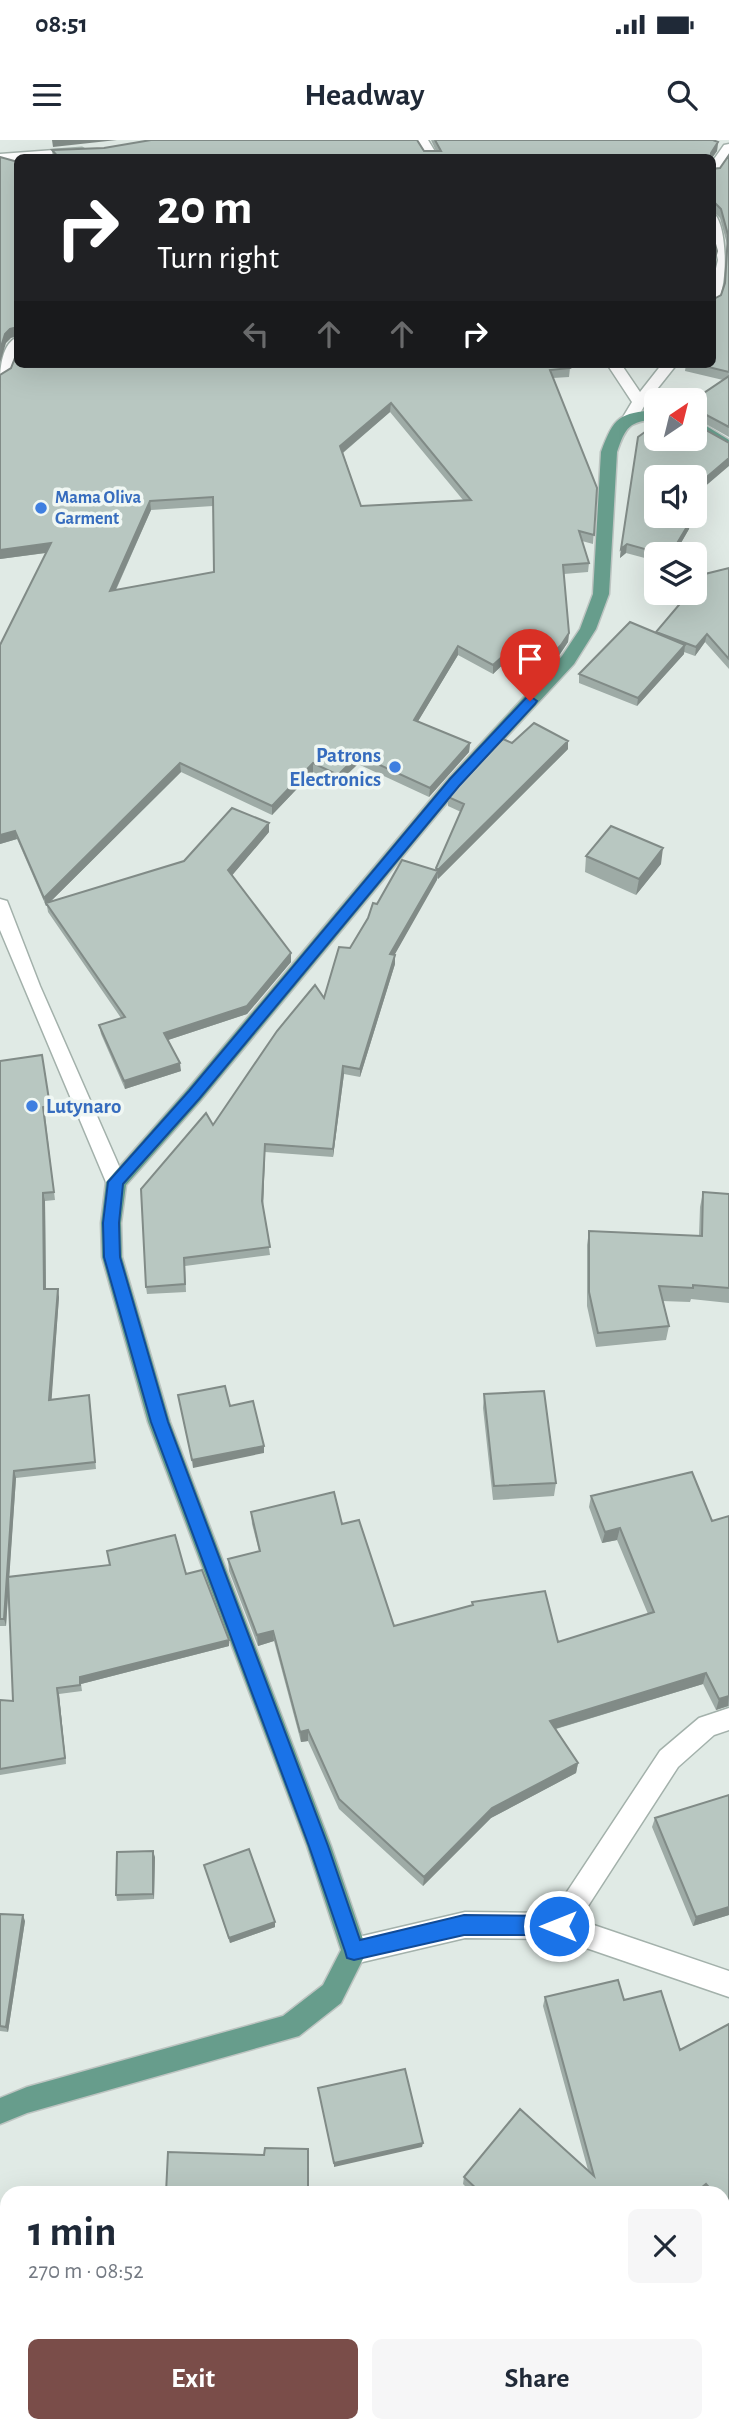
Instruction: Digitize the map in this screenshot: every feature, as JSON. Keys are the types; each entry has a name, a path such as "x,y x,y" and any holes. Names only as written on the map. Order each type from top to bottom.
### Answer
{"main road":[{"path":"0,2111 27,2100 290,2027 332,1994 354,1951 314,1833 159,1422 112,1257 111,1223 116,1182 203,1085 454,782 568,660 588,629 601,594 609,452 617,430 642,411"},
{"path":"707,432 729,447"}],"street":[{"path":"716,164 725,147"},
{"path":"69,154 90,151"},
{"path":"716,224 725,241 728,273 716,296"},
{"path":"0,379 14,349"},
{"path":"616,368 642,411 668,368"},
{"path":"0,906 31,986 116,1182"},
{"path":"559,1926 669,1759 708,1726 729,1718"},
{"path":"354,1951 464,1925 559,1926 729,1984"}],"building":[{"path":"151,140 417,140 424,151 441,151 435,140 718,142 711,154 56,154 52,150 104,148"},
{"path":"729,155 729,372 712,368 716,368 716,298 721,295 725,283 728,235 721,209 716,204 716,168 720,168"},
{"path":"0,157 14,161 14,328 5,334 0,350"},
{"path":"14,360 14,368 570,368 550,370 597,488 594,535 579,531 589,563 563,565 569,633 547,660 514,646 493,665 458,646 414,720 470,743 430,788 358,755 338,775 313,763 272,806 180,763 44,898 15,831 0,835 0,645 51,543 0,550 0,375 11,368","holes":["391,403 471,500 361,506 340,446","213,497 214,572 110,591 150,501"]},
{"path":"729,376 729,427 707,415 707,391"},
{"path":"707,431 729,443 729,458 707,477 707,465 644,465 644,528 686,528 678,542 644,542 644,549 627,544 621,549 638,437 644,433 644,452 707,452"},
{"path":"729,568 729,659 707,634 696,647 656,632 679,605 707,605 707,574"},
{"path":"630,622 685,645 638,698 579,674"},
{"path":"534,723 568,741 438,870 436,868 464,804 448,797 503,739 512,743"},
{"path":"232,808 269,823 228,870 291,953 247,1006 164,1033 180,1063 124,1081 99,1025 125,1017 46,903 184,861"},
{"path":"611,826 663,848 639,879 586,856"},
{"path":"402,860 438,871 390,954 395,955 360,1069 343,1066 333,1149 265,1144 262,1201 270,1247 184,1258 185,1284 146,1287 141,1189 206,1113 213,1125 277,1031 315,985 324,998 339,947 350,948 368,918 373,903 377,904"},
{"path":"42,1055 50,1106 43,1107 54,1192 43,1193 44,1289 58,1289 49,1400 89,1395 95,1462 14,1471 4,1619 0,1619 0,1061"},
{"path":"703,1192 729,1194 729,1288 659,1286 669,1326 598,1333 589,1292 589,1231 702,1236"},
{"path":"225,1386 230,1406 253,1401 264,1446 192,1460 178,1395"},
{"path":"544,1391 556,1483 494,1486 484,1394"},
{"path":"692,1472 712,1521 729,1516 729,1696 719,1699 706,1673 550,1721 578,1763 492,1808 424,1877 339,1799 308,1730 300,1732 273,1631 257,1635 228,1559 260,1551 251,1512 334,1492 342,1524 359,1520 394,1626 473,1605 472,1602 545,1591 558,1642 654,1612 620,1528 605,1532 591,1496"},
{"path":"175,1535 186,1574 202,1570 229,1640 80,1677 80,1685 57,1688 65,1758 0,1769 0,1700 13,1701 8,1577 110,1565 107,1551"},
{"path":"729,1795 729,1907 696,1917 655,1818"},
{"path":"249,1849 275,1922 229,1938 204,1865"},
{"path":"153,1851 153,1894 116,1895 117,1852"},
{"path":"0,1914 23,1915 6,2027 0,2026"},
{"path":"618,1980 624,2000 661,1991 680,2050 729,2024 729,2186 474,2186 464,2177 520,2109 594,2176 545,1997"},
{"path":"405,2069 423,2143 334,2163 318,2088"},
{"path":"265,2148 308,2149 308,2186 166,2186 168,2152 264,2155"}],"place":[{"name":"Mama Oliva Garment","path":"41,508"},
{"name":"Patrons Electronics","path":"395,767"},
{"name":"Lutynaro","path":"32,1106"}],"route":[{"path":"530,701 454,782 194,1095 116,1182 111,1223 112,1257 159,1422 319,1846 354,1951 464,1925 559,1926"}]}
